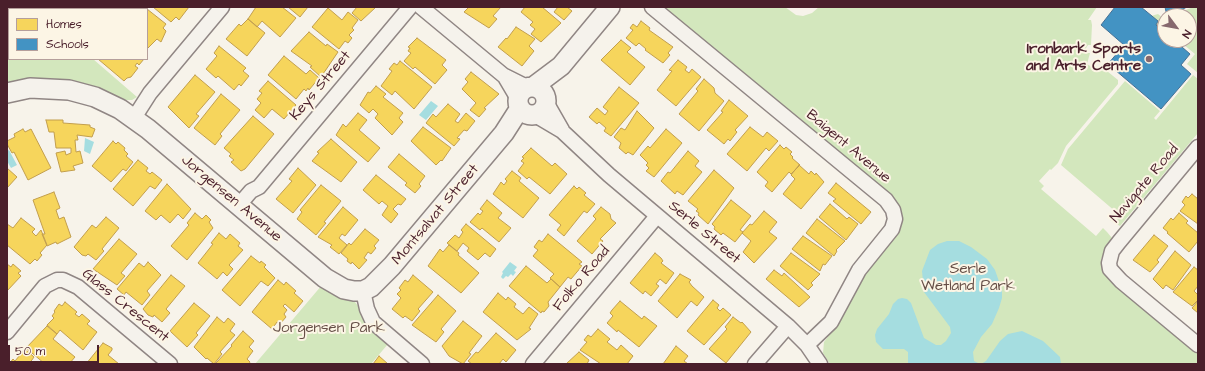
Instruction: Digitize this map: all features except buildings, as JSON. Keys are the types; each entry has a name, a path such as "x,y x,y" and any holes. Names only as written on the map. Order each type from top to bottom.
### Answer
{"street":[{"path":"132,116 222,7"},
{"name":"Keys Street","path":"241,207 256,194 259,186 410,7"},
{"name":"Serle Street","path":"421,7 504,75 587,156 788,326 807,345 820,364"},
{"name":"Montsalvat Street","path":"362,291 372,287 392,266 532,102 610,7"},
{"name":"Baigent Avenue","path":"652,7 886,200 893,210 895,219 892,229 859,270 831,322 807,345"},
{"name":"Jorgensen Avenue","path":"7,93 30,88 69,90 81,92 108,102 132,116 334,284 344,289 362,291"},
{"name":"Navigate Road","path":"1198,147 1119,242 1109,257 1109,263 1114,274 1198,345"},
{"name":"Folko Road","path":"534,364 657,216"},
{"name":"Glass Crescent","path":"7,332 45,286 56,280 63,280 78,288 170,364"},
{"path":"362,291 367,309 373,322 422,364"},
{"path":"756,364 788,326"}],"green space":[{"path":"7,7 52,7 8,8 8,60 94,60 137,97 132,100 121,100 67,81 55,79 7,84"},
{"name":"Serle Wetland Park","path":"663,7 785,7 796,15 803,16 812,13 819,7 1097,7 1088,20 1091,20 1092,25 1091,45 1088,45 1083,53 1090,53 1087,64 1098,71 1102,67 1118,80 1118,84 1066,146 1058,163 1039,181 1044,186 1041,189 1096,236 1103,228 1107,232 1112,238 1101,259 1101,266 1106,276 1198,354 1198,364 830,364 823,353 824,342 840,321 861,279 895,235 901,222 736,67"},
{"path":"1198,7 1198,73 1187,64 1195,54 1188,48 1197,48 1197,8 1191,8"},
{"path":"1157,14 1157,20 1151,16"},
{"path":"1193,75 1198,79 1198,133 1120,226 1110,220 1116,212 1061,165 1068,149 1125,81 1160,111 1154,118 1156,120"},
{"name":"Jorgensen Park","path":"322,285 354,301 360,308 369,328 388,344 371,364 255,364"}],"water":[{"path":"431,101 438,106 426,120 419,115"},
{"path":"85,138 94,142 90,154 84,151"},
{"path":"9,150 17,165 11,168 7,161 7,151"},
{"path":"947,241 959,241 971,247 987,259 995,270 1002,290 1002,298 999,308 992,324 981,337 973,352 974,361 980,364 908,364 908,352 904,349 883,349 876,342 875,335 877,329 889,314 893,304 898,299 902,298 907,299 911,303 924,338 936,345 941,345 946,341 951,333 950,327 924,292 922,271 930,250 938,244"},
{"path":"510,262 517,267 514,271 516,272 513,276 511,274 503,279 501,277 502,272"},
{"path":"1022,331 1043,341 1060,357 1061,364 981,364 986,361 1000,341 1008,334"}],"place":[{"name":"Ironbark Sports and Arts Centre","path":"1149,59"}]}
